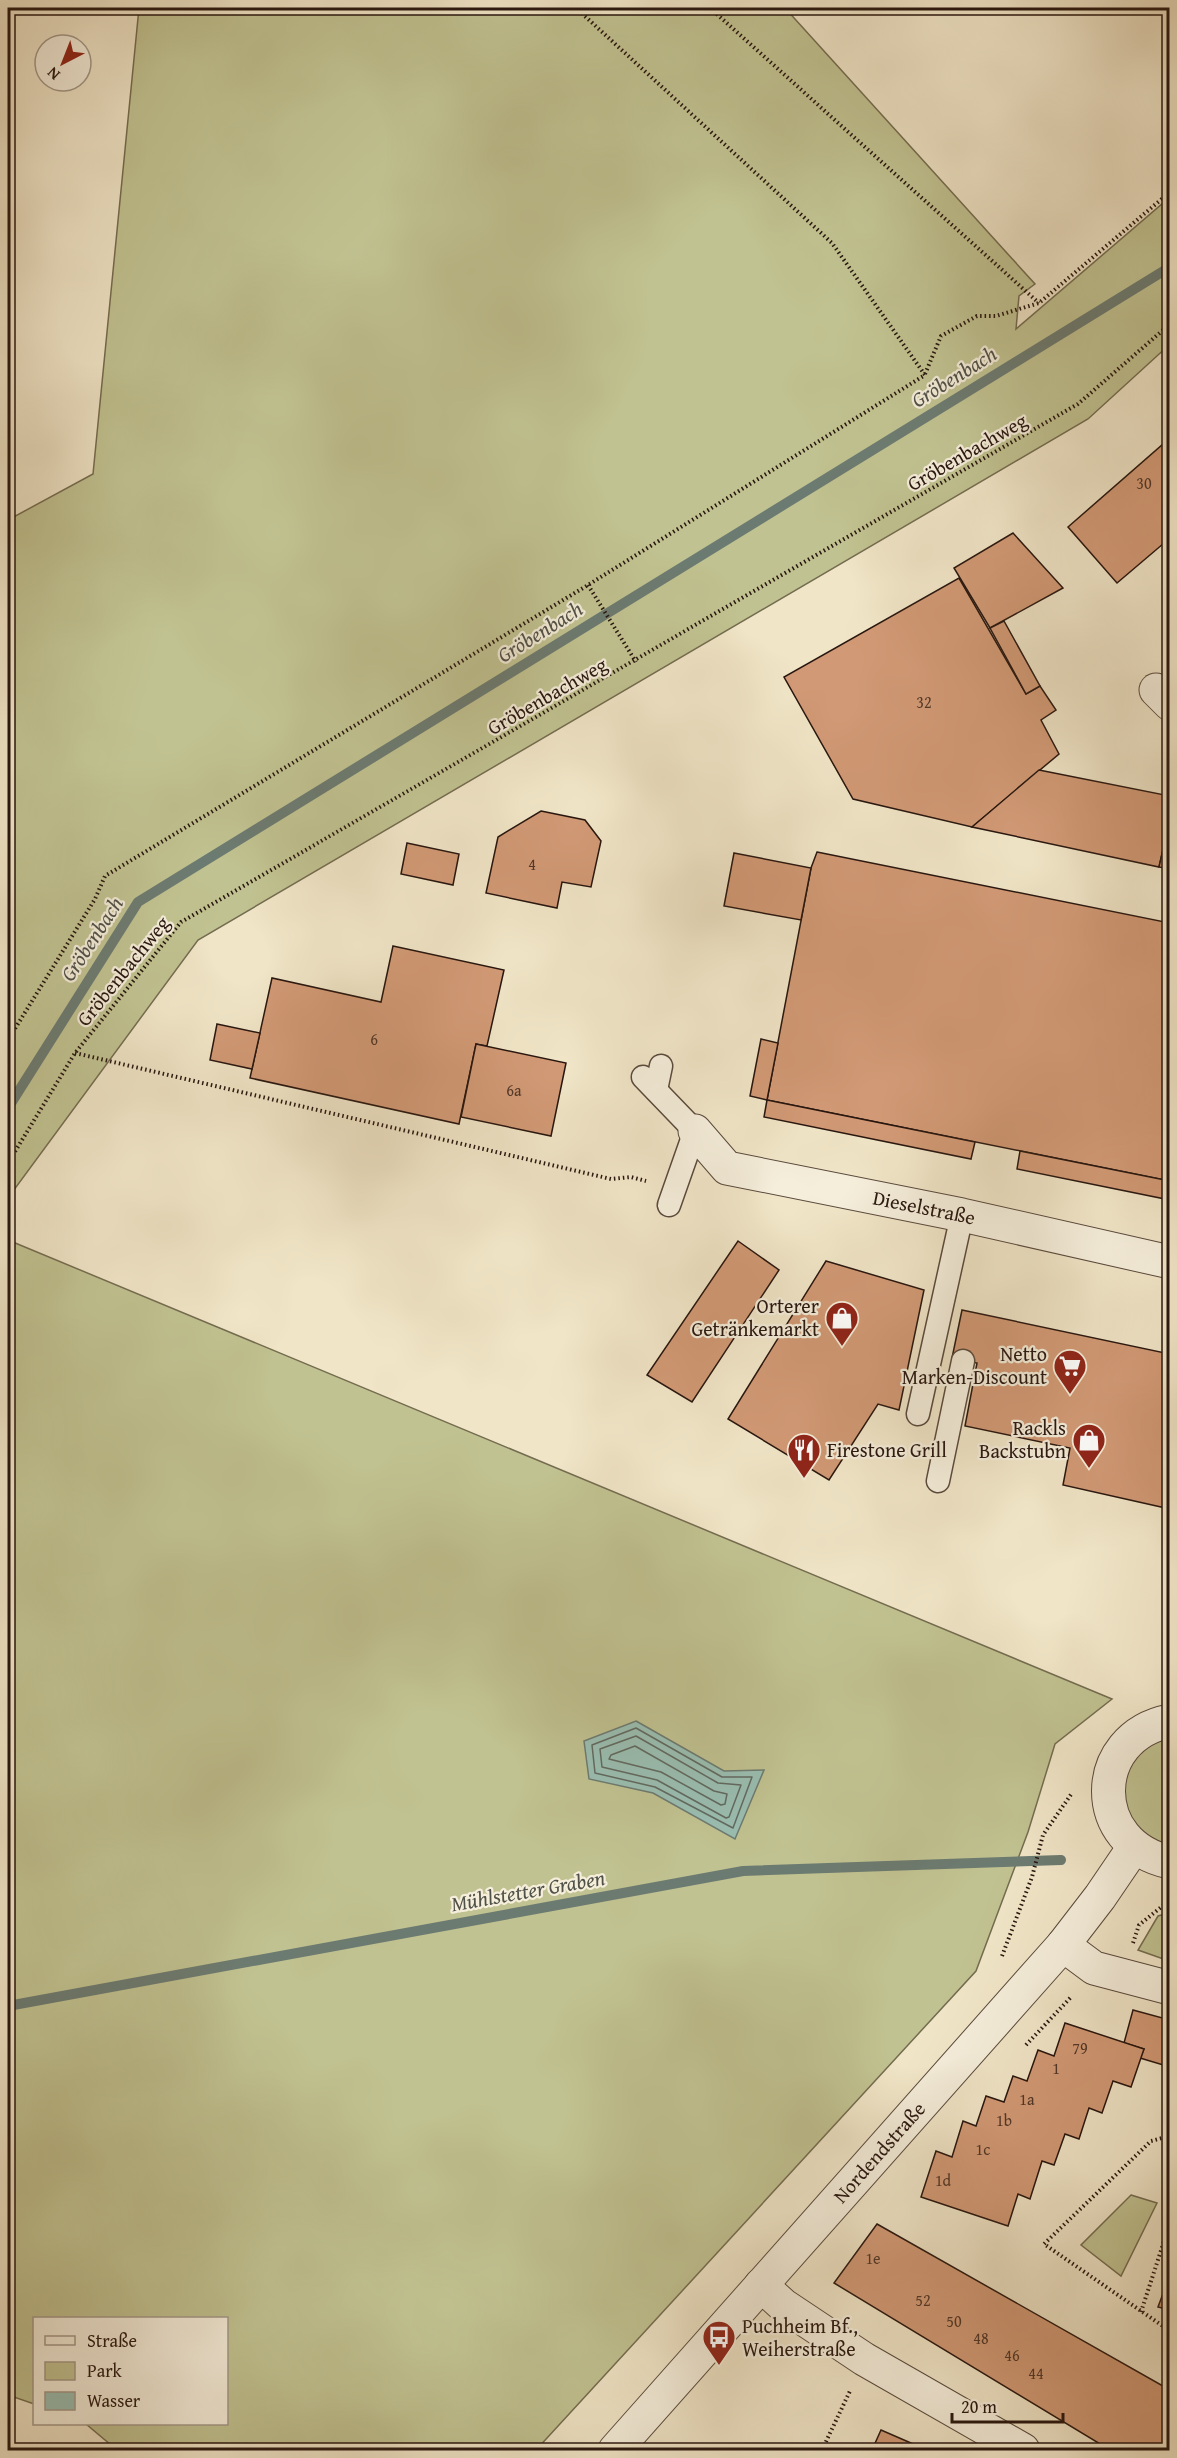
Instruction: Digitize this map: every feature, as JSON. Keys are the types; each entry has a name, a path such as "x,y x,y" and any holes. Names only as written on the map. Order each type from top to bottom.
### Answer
{"street":[{"name":"Dieselstraße","path":"695,1131 727,1168 962,1215 1170,1262"},
{"path":"1170,1721 1156,1724 1128,1741 1111,1770 1108,1786 1111,1812 1122,1835 1134,1847 1150,1856 1170,1862"},
{"name":"Nordendstraße","path":"615,2451 1063,1945 1100,1897 1134,1847"},
{"path":"1063,1945 1094,1968 1170,1988"},
{"path":"761,2285 783,2305 864,2359 1023,2451"}],"lane":[{"path":"653,1078 695,1131 671,1196"},
{"path":"918,1414 962,1215"},
{"path":"938,1481 963,1361"}],"path":[{"path":"576,8 832,243 925,375"},
{"path":"710,8 1039,303"},
{"path":"8,1040 94,899 105,876 588,585 925,375 941,336 977,316 996,316 1039,303 1170,192"},
{"name":"Gröbenbachweg","path":"8,1163 75,1053 181,922 636,662 1078,404 1170,324"},
{"path":"588,585 636,662"},
{"path":"75,1053 611,1179 631,1177 671,1196"},
{"path":"1032,1877 1043,1835 1071,1794"},
{"path":"1094,1968 1133,1943 1139,1925 1170,1900"},
{"path":"1170,2136 1151,2141 1044,2244 1170,2331"},
{"path":"1141,2312 1170,2223"},
{"path":"822,2451 864,2359"}],"green space":[{"path":"139,8 785,8 1035,284 1019,296 1016,329 1169,198 1169,345 1088,419 198,940 8,1198 8,520 93,474"},
{"path":"8,1240 1112,1699 1055,1744 1028,1832 976,1971 536,2450 117,2450 87,2425 228,2425 228,2317 33,2317 33,2404 8,2395"},
{"path":"1169,1735 1169,1847 1139,1831 1122,1800 1127,1765 1137,1751"},
{"path":"1169,1913 1169,1961 1138,1950 1158,1916"},
{"path":"1131,2195 1157,2203 1121,2276 1081,2245"}],"water":[{"path":"636,1721 724,1771 764,1770 735,1839 653,1793 589,1779 584,1741"}],"building":[{"path":"1170,438 1170,538 1117,583 1068,527"},
{"path":"1013,533 1063,588 990,628 954,568"},
{"path":"959,578 1026,694 1040,686 1056,710 1041,720 1059,754 972,827 853,799 784,677"},
{"path":"1004,621 1040,686 1026,694 990,628"},
{"path":"1039,770 1170,796 1170,819 1159,867 972,827"},
{"path":"541,811 585,820 601,841 591,887 562,882 557,908 486,893 498,837"},
{"path":"1170,819 1170,869 1159,867"},
{"path":"407,843 459,854 453,885 401,874"},
{"path":"817,852 1170,923 1170,1181 767,1100 811,868"},
{"path":"734,853 811,868 801,920 724,906"},
{"path":"393,946 504,970 487,1046 476,1044 459,1124 250,1078 272,978 381,1002"},
{"path":"217,1024 260,1033 252,1069 210,1060"},
{"path":"761,1039 778,1043 767,1100 750,1096"},
{"path":"476,1044 566,1063 551,1136 461,1117"},
{"path":"767,1100 975,1142 971,1159 764,1117"},
{"path":"1020,1151 1170,1181 1170,1200 1017,1169"},
{"path":"738,1241 779,1270 692,1402 647,1375"},
{"name":"Orterer Getränkemarkt","path":"826,1261 924,1290 899,1410 878,1404 829,1480 728,1419"},
{"name":"Netto Marken-Discount","path":"962,1310 1170,1354 1170,1509 1063,1485 1070,1448 965,1426 977,1363 952,1358"},
{"path":"1133,2010 1170,2020 1170,2067 1140,2058 1144,2049 1124,2043"},
{"path":"1065,2023 1144,2049 1131,2087 1113,2081 1102,2113 1089,2108 1079,2139 1065,2134 1054,2165 1042,2161 1030,2199 1018,2194 1008,2226 921,2197 936,2151 952,2157 963,2121 976,2126 986,2096 1004,2102 1013,2076 1027,2081 1038,2050 1054,2056"},
{"path":"877,2224 1170,2390 1170,2450 1110,2450 834,2283"},
{"path":"1170,2275 1170,2310 1158,2307"},
{"path":"881,2430 927,2450 872,2450"}],"waterway":[{"name":"Gröbenbach","path":"8,1108 138,902 1170,267"},
{"name":"Mühlstetter Graben","path":"8,2006 743,1871 1061,1860"}],"place":[{"name":"Orterer Getränkemarkt","path":"842,1347"},
{"name":"Netto Marken-Discount","path":"1070,1395"},
{"name":"Rackls Backstubn","path":"1089,1469"},
{"name":"Firestone Grill","path":"804,1479"},
{"name":"Puchheim Bf., Weiherstraße","path":"719,2366"}]}
